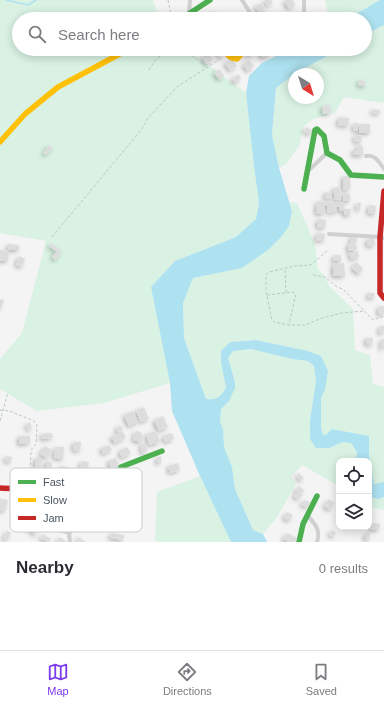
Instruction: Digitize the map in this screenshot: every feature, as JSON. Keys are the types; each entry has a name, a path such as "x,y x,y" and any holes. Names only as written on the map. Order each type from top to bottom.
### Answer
{"street":[{"path":"190,0 191,12 210,0"},
{"path":"200,7 202,0"},
{"path":"242,0 250,12"},
{"path":"304,0 304,12"},
{"path":"0,142 25,114 58,87 115,56"},
{"path":"229,56 233,60 240,56"},
{"path":"304,189 309,170 315,130 319,130 326,140 327,152 309,170"},
{"path":"327,152 340,160 351,175 384,177"},
{"path":"366,156 371,155 375,157 384,168"},
{"path":"384,191 380,293 384,298"},
{"path":"329,234 382,238"},
{"path":"120,468 162,451"},
{"path":"0,488 10,489"},
{"path":"299,542 299,535 317,496"},
{"path":"307,515 318,531 319,536 317,542"},
{"path":"66,532 70,533 70,542"}],"path":[{"path":"168,0 170,12"},
{"path":"149,70 156,59 160,56"},
{"path":"192,56 207,68"},
{"path":"52,237 141,130 148,118 178,87 217,62 221,56"},
{"path":"327,251 311,265 269,272 266,275 267,296 272,320 274,322 289,325 304,325 322,318 342,313 364,311"},
{"path":"285,269 286,293"},
{"path":"312,275 325,276 342,289 373,320 384,316"},
{"path":"267,296 293,292 296,296 289,325"},
{"path":"0,422 8,392"},
{"path":"0,410 28,418 34,421 37,425 36,444 31,450 31,468"}],"green space":[{"path":"0,0 153,0 157,12 12,12 12,56 196,56 246,93 259,203 256,219 236,237 175,261 151,287 170,383 104,403 37,411 0,389 0,359 22,333 46,241 0,233"},
{"path":"325,0 380,0 359,12 328,12"},
{"path":"384,25 384,103 344,97 335,113 313,119 304,126 299,146 286,164 279,168 272,135 276,88 288,79 288,104 324,104 324,68 305,68 327,56 372,56 372,31"},
{"path":"290,202 297,203 315,244 318,269 325,277 330,287 353,309 355,350 370,355 373,384 384,387 384,482 374,484 372,458 370,458 369,455 369,436 332,429 327,434 323,435 321,427 321,398 325,390 321,356 308,351 256,340 230,342 221,351 221,362 226,388 218,397 206,399 184,338 183,303 193,278 242,268 268,250 281,237 292,211"},
{"path":"251,349 292,359 308,361 314,366 316,381 310,420 329,448 343,442 351,443 357,452 356,458 336,458 336,484 302,465 291,477 296,483 278,516 263,534 253,530 235,489 232,467 224,447 223,429 219,421 221,409 229,401 235,382 228,358 233,351"},
{"path":"200,476 231,542 159,542 155,540 157,492"},
{"path":"384,497 384,510 372,508 372,498 379,499"}],"water":[{"path":"380,0 384,0 384,25 372,31 372,12 359,12"},
{"path":"276,56 327,56 305,68 288,68 288,79 276,88 272,135 279,168 292,211 289,226 281,237 268,250 242,268 193,278 183,303 184,338 206,399 218,397 226,388 221,362 221,351 230,342 256,340 308,351 321,356 328,371 325,390 321,398 321,427 323,435 327,434 332,429 369,436 370,458 356,458 357,452 351,443 343,442 329,448 316,448 310,439 310,420 316,381 314,366 308,361 292,359 251,349 233,351 228,358 235,382 235,388 229,401 221,409 220,421 223,429 224,447 232,467 235,489 253,530 263,534 267,542 231,542 172,411 170,383 151,287 175,261 236,237 256,219 259,203 246,93 249,76 262,63"},
{"path":"372,472 374,484 384,482 384,497 379,499 372,498"}],"building":[{"path":"264,0 271,0 273,3 267,6"},
{"path":"284,0 293,0 295,5 289,9"},
{"path":"261,3 265,8 259,12 255,7"},
{"path":"211,56 213,60 206,64 202,57"},
{"path":"232,59 237,66 230,71 225,63"},
{"path":"249,60 254,66 248,71 243,65"},
{"path":"219,69 224,75 220,80 214,73"},
{"path":"238,74 241,78 236,83 232,79"},
{"path":"359,80 366,81 365,86 358,85"},
{"path":"330,105 331,113 323,114 322,106"},
{"path":"373,109 380,110 380,114 372,113"},
{"path":"339,117 349,118 348,126 338,125"},
{"path":"354,123 358,123 358,131 353,130"},
{"path":"359,124 370,124 370,133 359,133"},
{"path":"306,127 312,130 311,134 304,132"},
{"path":"355,135 362,136 361,142 354,141"},
{"path":"49,145 53,148 46,155 43,153"},
{"path":"358,145 362,145 363,147 363,155 353,155 353,150 357,150"},
{"path":"343,176 350,176 350,189 343,190"},
{"path":"339,187 341,199 335,200 333,188"},
{"path":"325,192 332,193 331,199 325,198"},
{"path":"343,193 350,194 350,201 343,201"},
{"path":"317,201 325,202 324,214 316,213"},
{"path":"326,201 333,202 332,213 327,212 328,206 325,205"},
{"path":"334,202 345,202 344,209 351,209 350,215 344,215 344,211 339,211 339,207 337,207 337,212 333,212"},
{"path":"357,203 361,203 360,210 356,209"},
{"path":"369,205 376,206 375,214 368,213"},
{"path":"318,219 326,220 325,228 317,227"},
{"path":"317,233 325,234 324,241 316,240"},
{"path":"356,236 357,242 351,243 350,237"},
{"path":"374,238 375,245 367,246 367,239"},
{"path":"51,243 62,251 60,254 49,246"},
{"path":"356,243 357,250 348,251 348,244"},
{"path":"8,244 19,245 19,250 8,250"},
{"path":"0,250 9,251 8,261 0,261"},
{"path":"358,251 359,257 351,259 349,253"},
{"path":"56,252 60,255 55,260 52,257"},
{"path":"334,255 341,255 341,261 333,261"},
{"path":"19,256 25,259 22,267 16,265"},
{"path":"356,262 363,268 359,274 352,268"},
{"path":"344,263 345,276 333,276 333,264"},
{"path":"368,293 374,293 374,298 368,298"},
{"path":"0,299 4,300 0,311"},
{"path":"379,306 384,306 384,314 378,314"},
{"path":"380,326 384,326 384,333 379,333"},
{"path":"366,338 373,338 372,345 366,344"},
{"path":"381,339 384,339 384,349 381,349"},
{"path":"144,407 149,419 140,422 136,410"},
{"path":"133,411 138,422 129,426 124,415"},
{"path":"163,416 168,427 159,431 154,420"},
{"path":"30,422 32,429 28,430 26,424"},
{"path":"120,425 123,429 118,432 116,428"},
{"path":"122,431 126,437 115,443 111,437"},
{"path":"137,431 142,433 142,442 133,440 135,432"},
{"path":"156,431 160,442 149,445 146,434"},
{"path":"52,433 53,438 42,439 41,434"},
{"path":"172,433 174,439 165,442 163,436"},
{"path":"19,436 30,436 30,443 19,444"},
{"path":"74,442 81,442 80,451 73,450"},
{"path":"141,444 146,444 147,452 142,453"},
{"path":"109,445 112,450 103,454 101,448"},
{"path":"45,446 52,450 47,458 40,454"},
{"path":"55,447 64,447 63,459 54,458"},
{"path":"127,447 131,453 122,458 119,451"},
{"path":"6,456 12,457 11,462 5,461"},
{"path":"161,456 161,463 157,463 157,457"},
{"path":"35,458 42,458 41,468 35,467"},
{"path":"116,458 119,466 111,468 108,461"},
{"path":"46,461 52,462 51,468 46,468"},
{"path":"81,461 89,462 88,468 80,468"},
{"path":"178,463 180,470 170,473 168,466"},
{"path":"60,466 68,467 68,468 60,468"},
{"path":"299,473 304,478 301,481 296,475"},
{"path":"299,486 304,490 301,495 295,491"},
{"path":"295,493 301,495 299,499 294,497"},
{"path":"0,499 8,500 5,511 0,510"},
{"path":"329,499 334,503 330,510 324,506"},
{"path":"304,500 310,502 308,507 301,505"},
{"path":"287,512 293,515 289,521 284,518"},
{"path":"372,523 380,524 379,530 372,529"},
{"path":"331,530 336,532 334,537 329,535"},
{"path":"7,531 11,533 7,540 3,538"},
{"path":"111,533 124,535 123,540 110,538"},
{"path":"287,533 297,538 295,542 289,542 283,539"},
{"path":"365,533 370,533 369,540 365,540"},
{"path":"43,534 51,539 49,542 40,538"},
{"path":"60,537 67,542 56,542"},
{"path":"78,537 85,541 80,542 76,540"}],"waterway":[{"path":"6,0 28,5 36,0"}],"traffic: fast":[{"path":"192,12 210,0"},
{"path":"304,189 315,130 317,129 324,136 327,153 340,160 351,175 384,177"},
{"path":"120,468 162,451"},
{"path":"299,542 303,524 317,496"}],"traffic: slow":[{"path":"0,142 25,114 58,87 116,56"},
{"path":"229,56 235,59 240,56"}],"traffic: jam":[{"path":"384,191 380,237 380,293 384,298"},
{"path":"0,488 10,488"}]}
